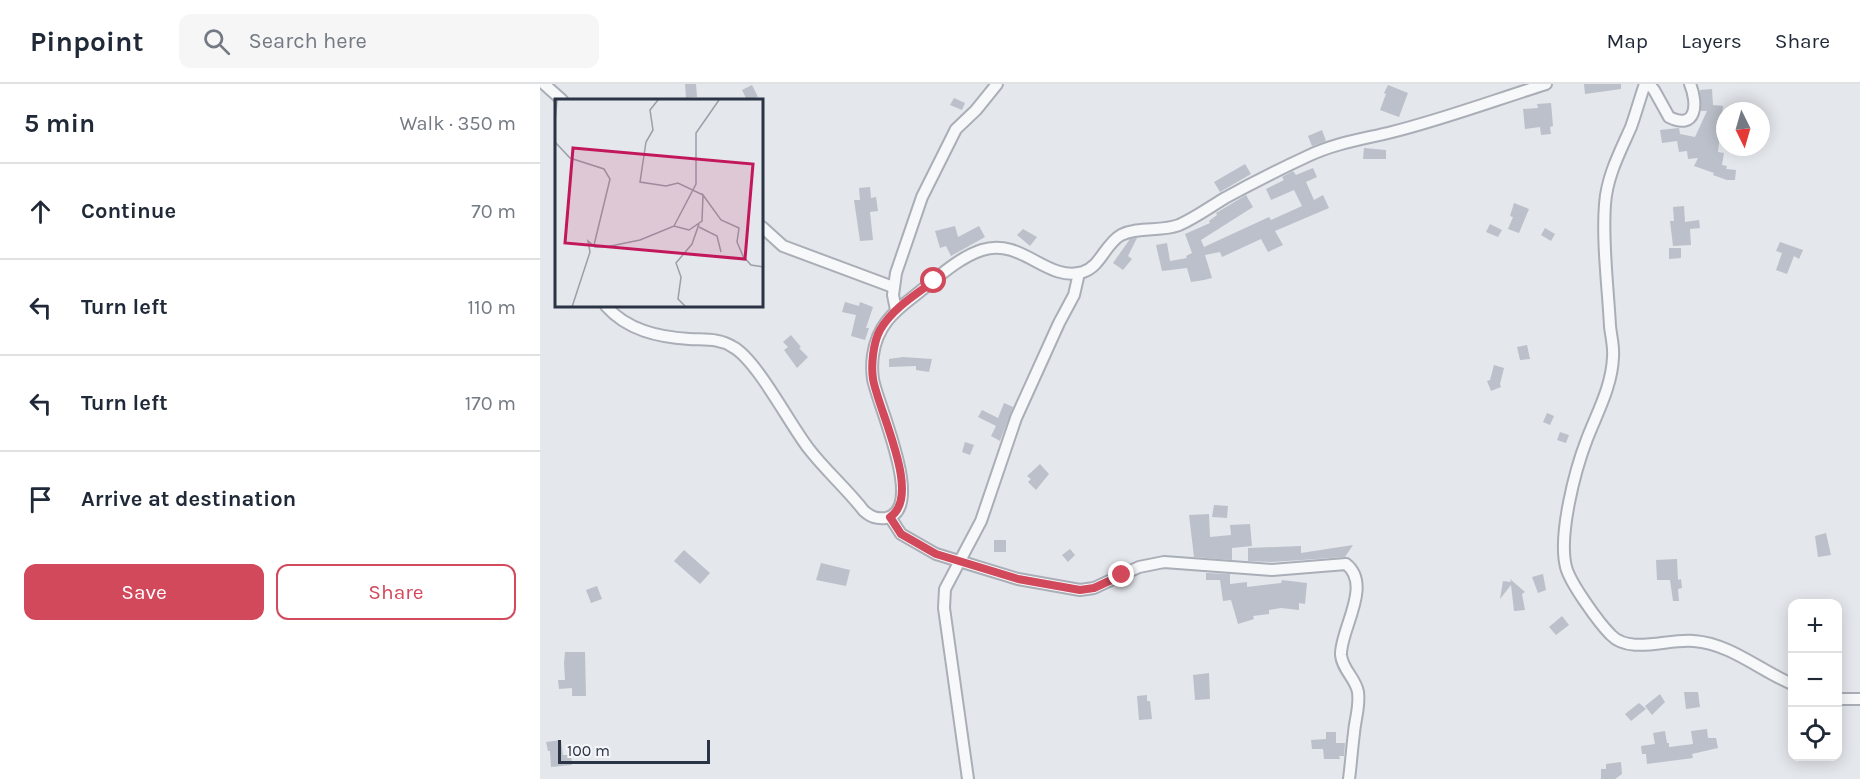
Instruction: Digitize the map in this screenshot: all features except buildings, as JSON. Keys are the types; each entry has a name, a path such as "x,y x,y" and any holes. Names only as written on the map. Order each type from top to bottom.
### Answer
{"street":[{"path":"544,84 561,99"},
{"path":"896,310 893,287 922,197 939,159 956,129 998,84"},
{"path":"608,308 615,315 645,332 690,339 708,339 739,350 761,377 809,449 864,511 874,518 890,517 896,513 902,502 901,477 873,379 873,355 879,331 896,310 965,258 982,250 1002,247 1017,251 1056,270 1079,273 1090,269 1100,260 1108,247 1121,236 1136,231 1177,226 1254,182 1318,152 1349,141 1420,124 1546,84"},
{"path":"1690,84 1695,95 1696,110 1692,115 1681,120 1669,117 1654,90 1647,84 1609,178 1605,203 1605,240 1613,357 1609,382 1572,485 1566,526 1566,568 1571,580 1611,637 1624,644 1652,644 1676,640 1719,645 1788,682"},
{"path":"764,229 783,246 893,287"},
{"path":"968,779 943,598 945,589 981,521 1016,418 1074,295 1079,273"},
{"path":"890,517 901,534 936,554 1018,579 1080,590 1094,588 1151,564 1179,562 1272,570 1346,564 1353,572 1355,579 1355,605 1341,658 1358,690 1359,705 1349,779"},
{"path":"1842,699 1860,699"}],"route":[{"path":"934,281 896,310 879,331 873,355 873,379 901,477 902,502 896,513 890,517 901,534 920,546 936,554 1005,576 1058,588 1080,590 1094,588 1122,575"}]}
